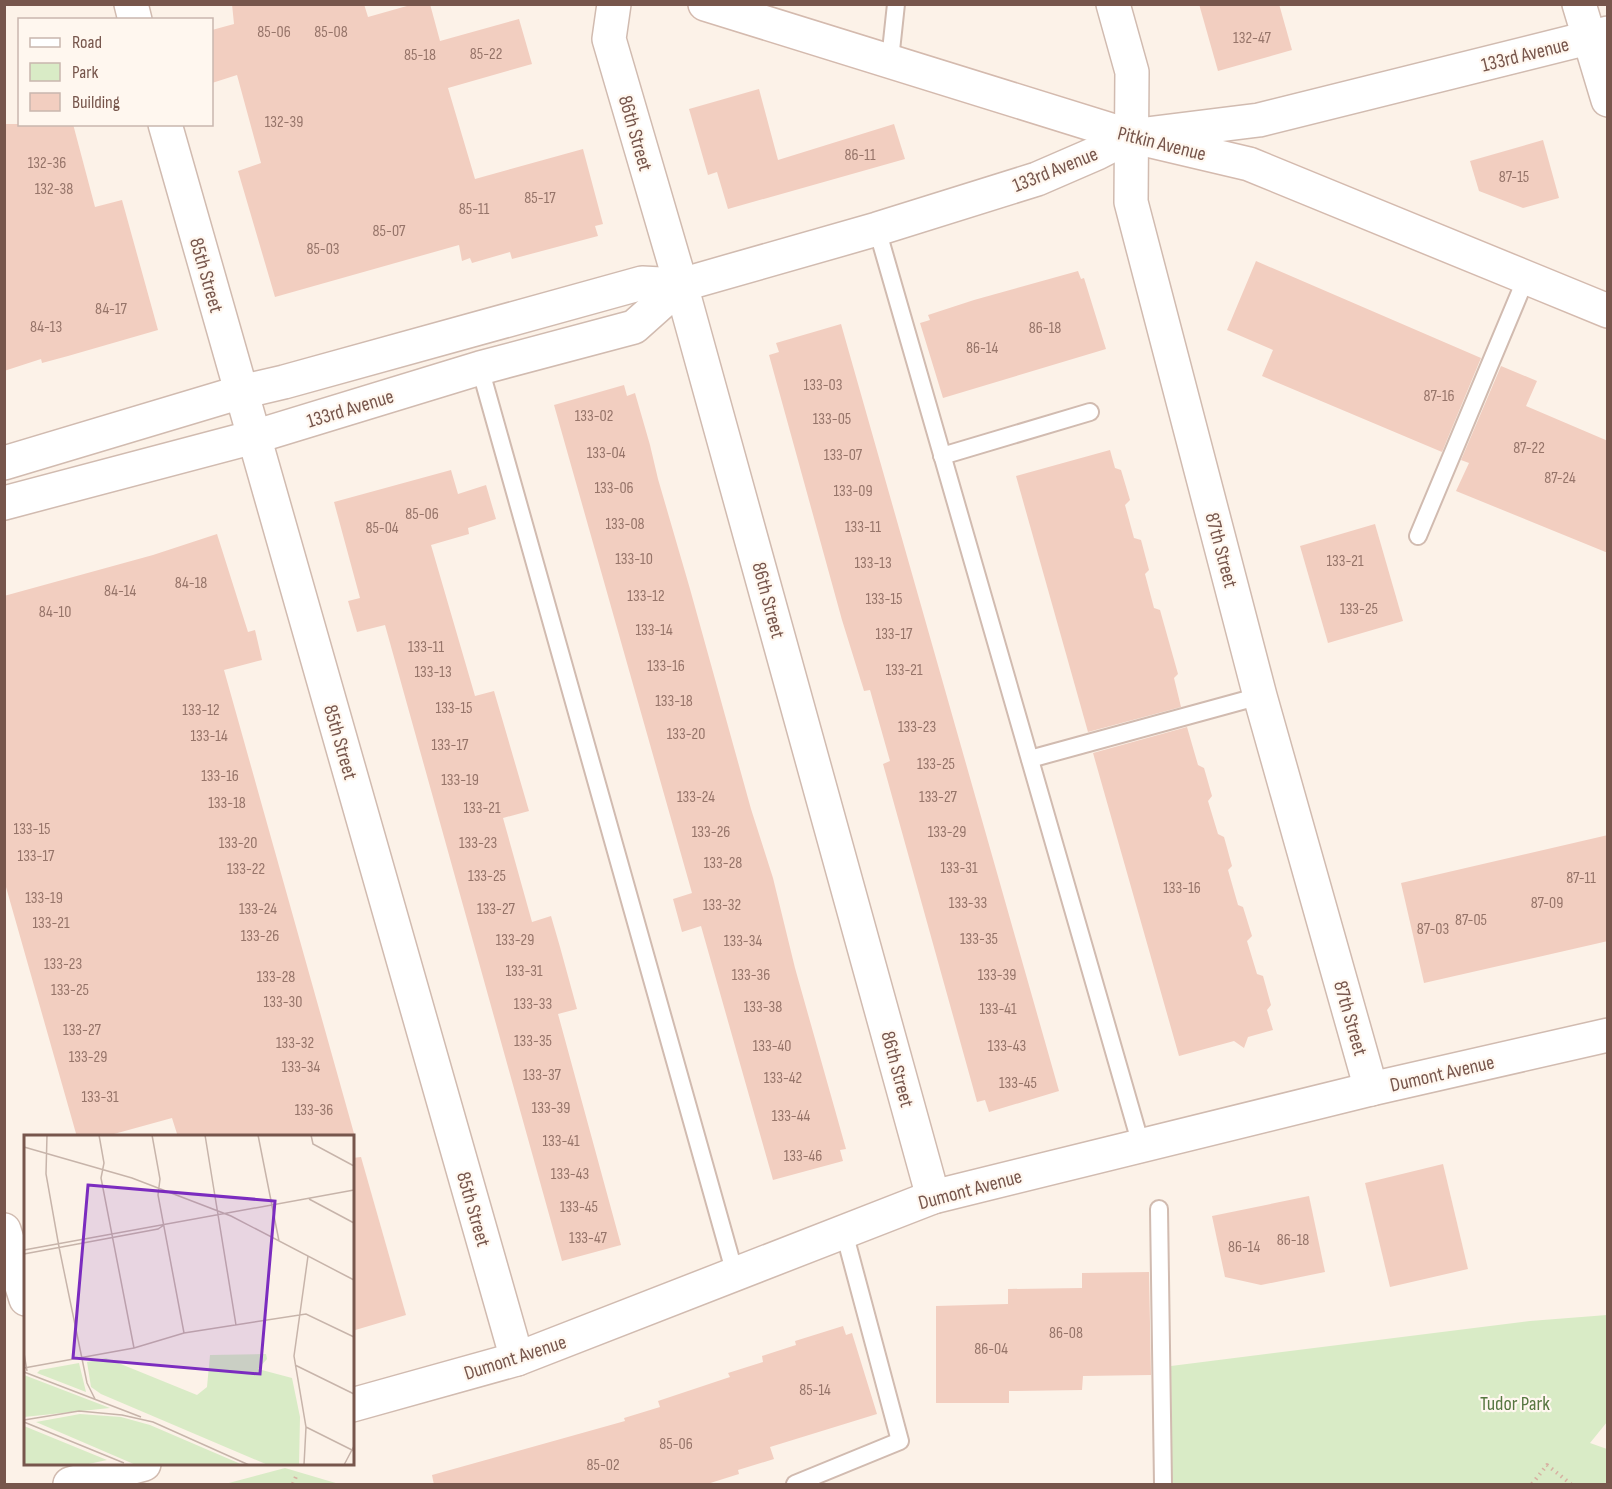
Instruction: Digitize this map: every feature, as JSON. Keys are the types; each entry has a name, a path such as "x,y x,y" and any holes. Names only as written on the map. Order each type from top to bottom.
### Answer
{"street":[{"name":"86th Street","path":"614,4 609,39 681,285 933,1197"},
{"name":"Pitkin Avenue","path":"705,4 1130,136 1249,164 1608,311"},
{"name":"87th Street","path":"1113,4 1132,72 1131,202 1260,696 1371,1089"},
{"path":"1579,4 1598,35 1608,100"},
{"name":"133rd Avenue","path":"4,463 241,392 642,283 681,285 878,230 1037,180 1130,136 1259,120 1598,35"},
{"name":"85th Street","path":"166,126 517,1359"},
{"name":"133rd Avenue","path":"4,503 254,437 480,368 634,327 681,285"},
{"name":"Dumont Avenue","path":"354,1404 517,1359 933,1197 1371,1089 1608,1035"},
{"path":"4,1230 24,1293"},
{"path":"77,1479 140,1465"}],"lane":[{"path":"890,60 896,4"},
{"path":"878,230 1141,1145"},
{"path":"1418,537 1526,278"},
{"path":"480,368 735,1274"},
{"path":"942,456 1090,412"},
{"path":"1030,759 1260,696"},
{"path":"1159,1209 1163,1485"},
{"path":"795,1485 900,1441 844,1232"}],"path":[{"path":"1532,1485 1547,1465 1571,1485"},
{"path":"293,1485 297,1474"}],"green space":[{"name":"Tudor Park","path":"1607,1315 1607,1422 1590,1443 1607,1449 1607,1484 1172,1484 1171,1366 1530,1321"},
{"path":"285,1468 339,1484 225,1484"}],"building":[{"path":"232,4 364,4 368,17 414,4 430,4 440,41 519,19 532,64 448,88 475,179 583,149 603,224 595,226 598,236 512,259 510,252 472,263 470,258 462,261 459,245 275,297 238,171 261,163 237,75 213,83 213,30 234,24"},
{"path":"1199,4 1279,4 1292,50 1218,71"},
{"path":"759,89 778,160 894,124 905,159 728,209 717,172 708,175 689,109"},
{"path":"4,124 74,126 95,207 122,200 158,330 42,363 41,359 4,371"},
{"path":"1543,140 1559,198 1523,208 1479,191 1470,161"},
{"path":"1256,261 1481,358 1442,452 1262,376 1273,350 1227,330"},
{"path":"1078,271 1081,279 1084,278 1106,349 943,398 920,323 930,320 928,315"},
{"path":"841,324 1059,1091 989,1112 985,1100 977,1102 883,764 890,761 870,690 864,691 842,620 769,355 779,352 776,343"},
{"path":"1501,366 1537,381 1526,406 1608,441 1608,553 1456,491 1469,463 1461,460"},
{"path":"624,385 627,396 635,393 751,809 773,878 795,968 846,1149 840,1150 843,1161 773,1180 701,926 682,932 673,899 692,893 554,405"},
{"path":"1110,450 1115,468 1121,470 1130,500 1125,505 1134,538 1141,540 1149,570 1145,574 1154,608 1160,610 1178,674 1174,678 1181,707 1088,732 1016,476"},
{"path":"451,470 458,494 486,485 496,519 468,528 469,534 431,545 475,696 494,691 529,811 503,818 532,922 551,916 560,947 577,1009 558,1014 621,1245 562,1261 385,625 357,632 348,601 360,598 334,502"},
{"path":"1375,524 1403,621 1328,643 1300,546"},
{"path":"217,534 248,632 255,630 262,660 224,670 355,1137 354,1135 177,1135 172,1118 110,1135 76,1135 4,880 4,596 153,555"},
{"path":"1187,727 1198,765 1204,768 1212,796 1208,801 1218,834 1224,837 1232,866 1228,870 1238,905 1243,907 1252,936 1247,941 1257,974 1263,976 1271,1005 1267,1010 1273,1030 1248,1037 1244,1048 1234,1041 1179,1056 1093,753"},
{"path":"1608,835 1608,941 1424,983 1401,883"},
{"path":"361,1157 406,1315 354,1330 354,1158"},
{"path":"1443,1164 1468,1269 1390,1287 1365,1183"},
{"path":"1309,1196 1325,1272 1261,1285 1225,1277 1212,1216"},
{"path":"1149,1272 1151,1375 1083,1376 1082,1390 1009,1391 1009,1403 936,1403 936,1306 1008,1304 1008,1289 1082,1288 1082,1273"},
{"path":"843,1326 846,1335 852,1333 877,1414 770,1447 774,1459 738,1470 739,1474 704,1485 434,1485 432,1475 625,1421 624,1418 660,1407 658,1401 730,1377 728,1373 763,1362 762,1356 796,1345 795,1341"}]}
